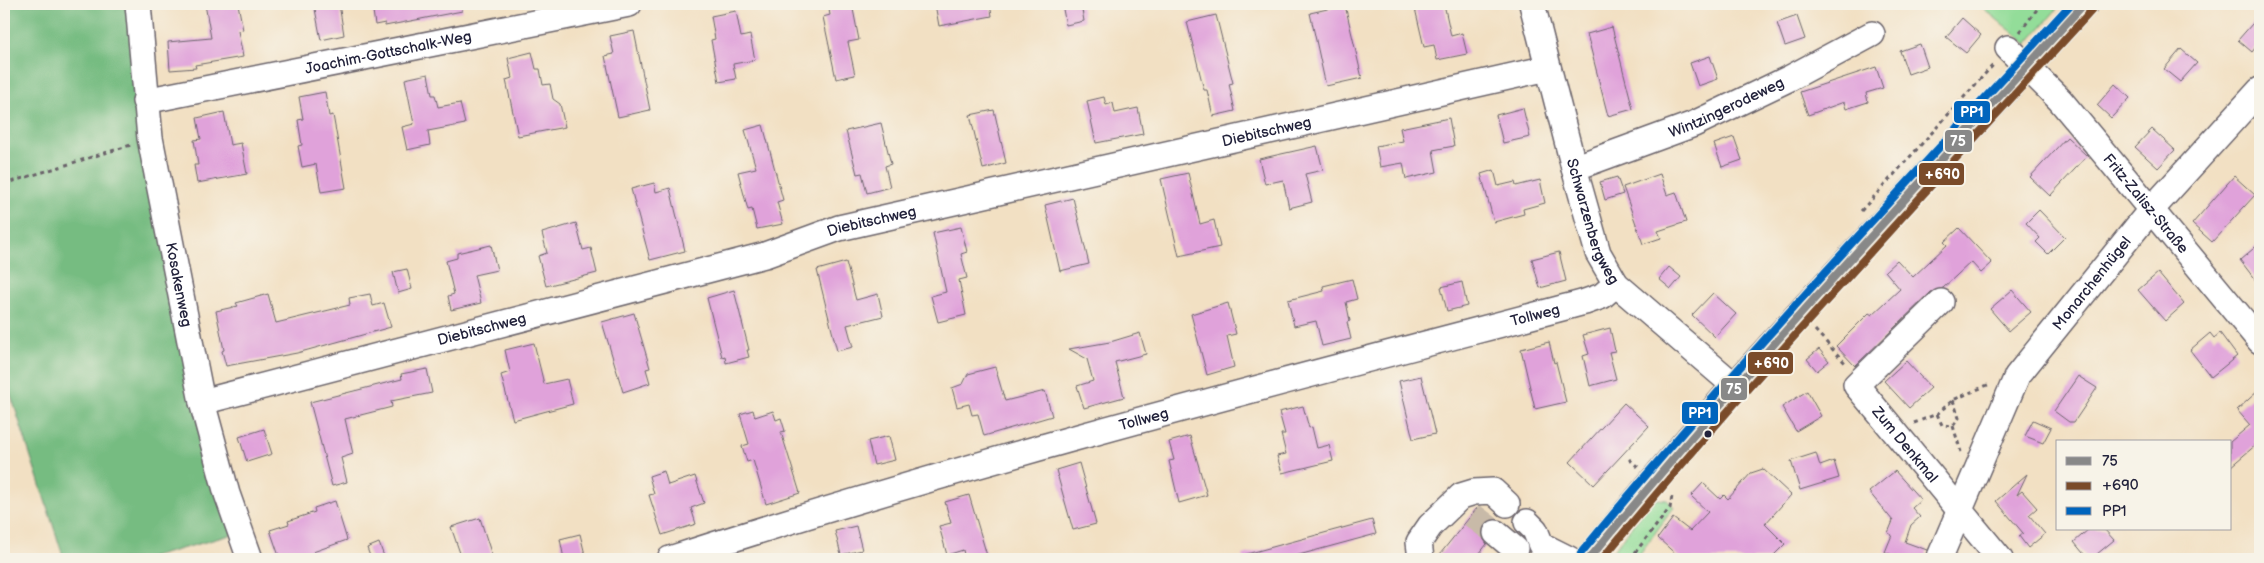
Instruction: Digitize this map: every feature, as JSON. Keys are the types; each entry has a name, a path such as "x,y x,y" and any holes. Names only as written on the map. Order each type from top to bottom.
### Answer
{"main road":[{"path":"1589,559 1643,492 1800,314 2084,4"}],"street":[{"name":"Kosakenweg","path":"138,4 150,138 202,402 228,494 250,559"},
{"name":"Joachim-Gottschalk-Weg","path":"146,101 629,4"},
{"name":"Schwarzenbergweg","path":"1532,4 1598,253 1616,284 1736,387"},
{"name":"Wintzingerodeweg","path":"1574,168 1694,124 1790,78 1872,34"},
{"name":"Fritz-Zalisz-Straße","path":"2012,43 2027,67 2060,100 2150,211 2260,341"},
{"name":"Diebitschweg","path":"202,402 765,255 839,228 1548,68"},
{"name":"Monarchenhügel","path":"1938,559 2017,376 2150,211 2260,90"},
{"name":"Tollweg","path":"670,559 800,516 993,460 1585,302 1602,296 1616,284"},
{"path":"1856,385 1941,302"},
{"name":"Zum Denkmal","path":"1856,385 2000,559"},
{"path":"1421,559 1419,542 1430,526 1464,508 1461,496 1474,492 1493,491 1507,504"},
{"path":"1527,522 1535,530 1541,545 1569,559"},
{"path":"1496,533 1515,549"}],"path":[{"path":"2012,43 2042,4"},
{"path":"4,184 150,138"},
{"path":"1815,330 1854,374 1856,385"},
{"path":"1953,400 1959,418 1953,426 1942,425 1937,414 1953,400 2010,377 2017,376"},
{"path":"1630,559 1670,508 1671,496"}],"green space":[{"path":"4,4 133,4 237,533 146,559 64,559 4,374"},
{"path":"1978,4 2061,4 2027,44"},
{"path":"1657,499 1667,500 1674,507 1636,559 1607,559 1647,506"}],"building":[{"path":"205,4 238,4 243,30 238,31 243,57 195,65 196,68 170,70 168,42 211,38"},
{"path":"314,4 339,4 344,35 321,40"},
{"path":"412,4 462,4 462,11 385,26 385,23 375,25 373,11"},
{"path":"828,4 852,4 859,40 848,42 855,75 836,79 823,17 830,15"},
{"path":"935,4 990,4 992,16 939,26"},
{"path":"1062,4 1081,4 1084,21 1066,25"},
{"path":"1414,4 1444,4 1451,36 1462,33 1467,54 1437,60 1434,45 1424,47"},
{"path":"1345,5 1362,78 1326,86 1310,13"},
{"path":"736,11 741,37 750,35 755,60 733,64 736,79 719,82 711,40 715,39 711,16"},
{"path":"1216,15 1233,83 1229,84 1235,111 1213,116 1207,90 1204,90 1187,22"},
{"path":"2260,15 2260,42 2252,52 2238,40"},
{"path":"1797,16 1805,39 1785,46 1777,23"},
{"path":"1962,18 1981,35 1966,53 1946,37"},
{"path":"1612,27 1633,109 1608,116 1587,34"},
{"path":"634,31 650,110 618,117 605,56 614,54 610,36"},
{"path":"1920,44 1928,67 1908,74 1900,51"},
{"path":"2181,49 2197,63 2180,82 2164,69"},
{"path":"532,52 536,69 540,69 543,85 550,84 553,99 560,104 565,127 518,136 506,80 512,78 508,58"},
{"path":"1710,56 1718,79 1698,86 1690,63"},
{"path":"1876,67 1883,88 1866,93 1868,102 1846,109 1844,102 1808,115 1800,92"},
{"path":"428,74 432,95 435,95 438,107 460,103 465,124 428,131 430,145 407,150 402,127 414,124 405,79"},
{"path":"2115,84 2130,98 2111,118 2097,105"},
{"path":"325,92 329,116 333,115 346,188 321,192 316,164 302,167 298,146 302,145 298,120 303,119 299,97"},
{"path":"1104,97 1106,105 1113,103 1115,113 1138,108 1143,134 1096,143 1087,101"},
{"path":"1523,108 1530,137 1503,143 1496,115"},
{"path":"994,110 1006,163 983,169 970,115"},
{"path":"224,112 230,145 241,143 247,174 197,183 194,165 198,165 194,140 201,139 197,118"},
{"path":"1449,118 1454,146 1433,150 1437,172 1406,179 1403,163 1380,167 1376,146 1403,141 1400,128"},
{"path":"881,123 891,164 885,166 890,187 867,193 862,173 857,174 846,131"},
{"path":"763,125 783,200 777,202 783,224 757,229 752,209 748,210 738,172 756,168 745,130"},
{"path":"2152,129 2175,150 2158,168 2135,147"},
{"path":"1734,137 1742,160 1722,167 1714,144"},
{"path":"2067,137 2087,156 2050,196 2030,177"},
{"path":"1317,146 1323,170 1305,174 1312,202 1289,208 1283,180 1265,184 1259,159"},
{"path":"1494,170 1498,186 1515,182 1516,186 1540,180 1545,203 1523,209 1524,214 1494,222 1481,174"},
{"path":"1188,173 1200,224 1214,220 1220,247 1179,256 1161,179"},
{"path":"1660,174 1667,195 1676,192 1686,222 1658,231 1661,238 1643,244 1623,187"},
{"path":"2234,176 2255,195 2212,242 2192,224"},
{"path":"1617,177 1623,194 1605,200 1600,182"},
{"path":"654,183 656,192 670,188 685,251 650,260 631,189"},
{"path":"1073,198 1089,264 1060,271 1045,205"},
{"path":"2039,210 2065,237 2048,254 2036,242 2040,238 2026,223"},
{"path":"576,223 583,250 591,248 597,273 546,286 538,256 547,253 542,233"},
{"path":"961,227 967,252 961,254 967,278 959,280 966,315 938,322 931,296 946,292 933,233"},
{"path":"1959,228 1992,263 1981,273 1971,262 1943,288 1931,292 1855,366 1836,346 1869,313 1872,315 1900,289 1885,271 1897,260 1913,277 1947,245 1944,242"},
{"path":"2260,243 2260,286 2240,260"},
{"path":"491,245 497,270 474,275 481,303 451,310 448,296 454,294 446,261 457,258 457,253"},
{"path":"1559,252 1566,281 1540,288 1532,259"},
{"path":"846,262 856,300 878,294 883,316 847,325 853,347 837,351 817,270"},
{"path":"1669,267 1681,277 1671,289 1659,279"},
{"path":"407,269 412,289 398,293 393,272"},
{"path":"2158,273 2184,304 2165,321 2138,290"},
{"path":"1352,279 1357,299 1346,302 1350,321 1347,322 1351,339 1322,346 1316,321 1294,326 1288,300 1324,291 1323,286"},
{"path":"1462,282 1467,306 1447,311 1441,287"},
{"path":"734,290 749,350 747,350 749,357 726,363 725,356 722,357 707,298"},
{"path":"2012,290 2031,312 2009,331 1990,309"},
{"path":"1713,293 1736,314 1715,337 1692,315"},
{"path":"268,294 276,323 350,305 349,298 370,294 373,306 384,303 391,327 297,353 226,366 216,311 238,306 236,303"},
{"path":"1228,303 1236,334 1227,336 1234,367 1207,375 1191,314"},
{"path":"634,313 650,368 646,369 650,383 623,392 602,322"},
{"path":"1610,328 1615,351 1609,352 1616,379 1590,386 1583,356 1589,354 1583,335"},
{"path":"1140,333 1146,354 1115,362 1124,397 1084,408 1077,386 1093,381 1087,359 1069,349 1110,342"},
{"path":"2210,333 2214,338 2220,333 2237,356 2211,377 2190,350"},
{"path":"1549,342 1566,402 1535,409 1521,349"},
{"path":"534,343 544,384 567,379 573,404 513,420 501,375 510,372 505,350"},
{"path":"1819,349 1829,361 1817,371 1807,359"},
{"path":"1906,361 1931,388 1909,408 1884,381"},
{"path":"995,367 1005,401 1045,391 1052,416 984,436 978,414 972,415 969,404 957,407 952,388 963,384 968,374"},
{"path":"427,369 432,393 391,401 392,407 345,419 353,454 341,458 347,482 332,486 310,402 402,379 401,374"},
{"path":"1421,376 1435,434 1413,439 1399,381"},
{"path":"2078,376 2097,388 2074,422 2069,422 2054,411"},
{"path":"2260,389 2260,437 2254,441 2257,444 2232,465 2232,440 2250,425 2237,410"},
{"path":"1807,391 1821,416 1796,431 1782,407"},
{"path":"1624,403 1649,426 1594,485 1570,462"},
{"path":"1303,406 1309,428 1312,427 1317,448 1329,445 1333,461 1282,473 1277,456 1286,454 1281,434 1285,434 1279,412"},
{"path":"753,410 755,417 773,411 776,420 781,418 785,431 781,432 800,493 766,504 753,460 747,462 742,446 749,444 740,414"},
{"path":"2033,420 2051,428 2043,443 2025,436"},
{"path":"264,429 272,454 247,462 239,437"},
{"path":"889,436 895,460 874,465 868,441"},
{"path":"1190,436 1207,495 1179,503 1169,461 1174,460 1169,442"},
{"path":"1816,453 1820,466 1834,461 1839,478 1800,490 1791,461"},
{"path":"1079,463 1096,524 1073,530 1056,470"},
{"path":"1763,469 1791,495 1765,524 1785,544 1770,559 1681,559 1658,538 1673,518 1690,531 1708,512 1691,496 1703,483 1720,499 1724,495 1728,499 1751,473"},
{"path":"664,471 668,485 695,476 704,503 691,508 696,524 662,535 649,495 654,494 649,476"},
{"path":"1895,471 1921,500 1912,508 1920,517 1911,525 1905,542 1927,550 1925,559 1889,559 1892,555 1885,552 1892,535 1888,533 1893,521 1869,492"},
{"path":"2027,474 2017,495 2022,491 2037,508 2029,515 2045,534 2028,548 2019,536 2023,533 1996,501"},
{"path":"969,495 988,559 965,559 963,550 947,555 939,526 951,523 945,502"},
{"path":"335,501 347,540 313,552 316,559 280,559 270,530 289,524 288,521 315,512 314,508"},
{"path":"1477,508 1491,519 1485,524 1482,531 1483,538 1487,544 1475,559 1436,559"},
{"path":"480,518 493,559 462,559 451,527"},
{"path":"1372,520 1376,534 1284,559 1244,559 1243,555"},
{"path":"856,526 862,550 841,555 835,531"},
{"path":"2088,530 2105,530 2114,540 2091,559 2088,559 2074,542"},
{"path":"580,534 586,559 564,559 560,539"},
{"path":"379,543 385,559 371,559 367,548"}],"tunnel":[{"path":"1472,515 1496,533"}],"transit line":[{"name":"PP1","path":"1581,553 1640,482 1761,344 2071,4"},
{"name":"75","path":"1589,559 1771,347 2084,4"},
{"name":"+690","path":"1602,559 1782,350 2091,11"}]}
